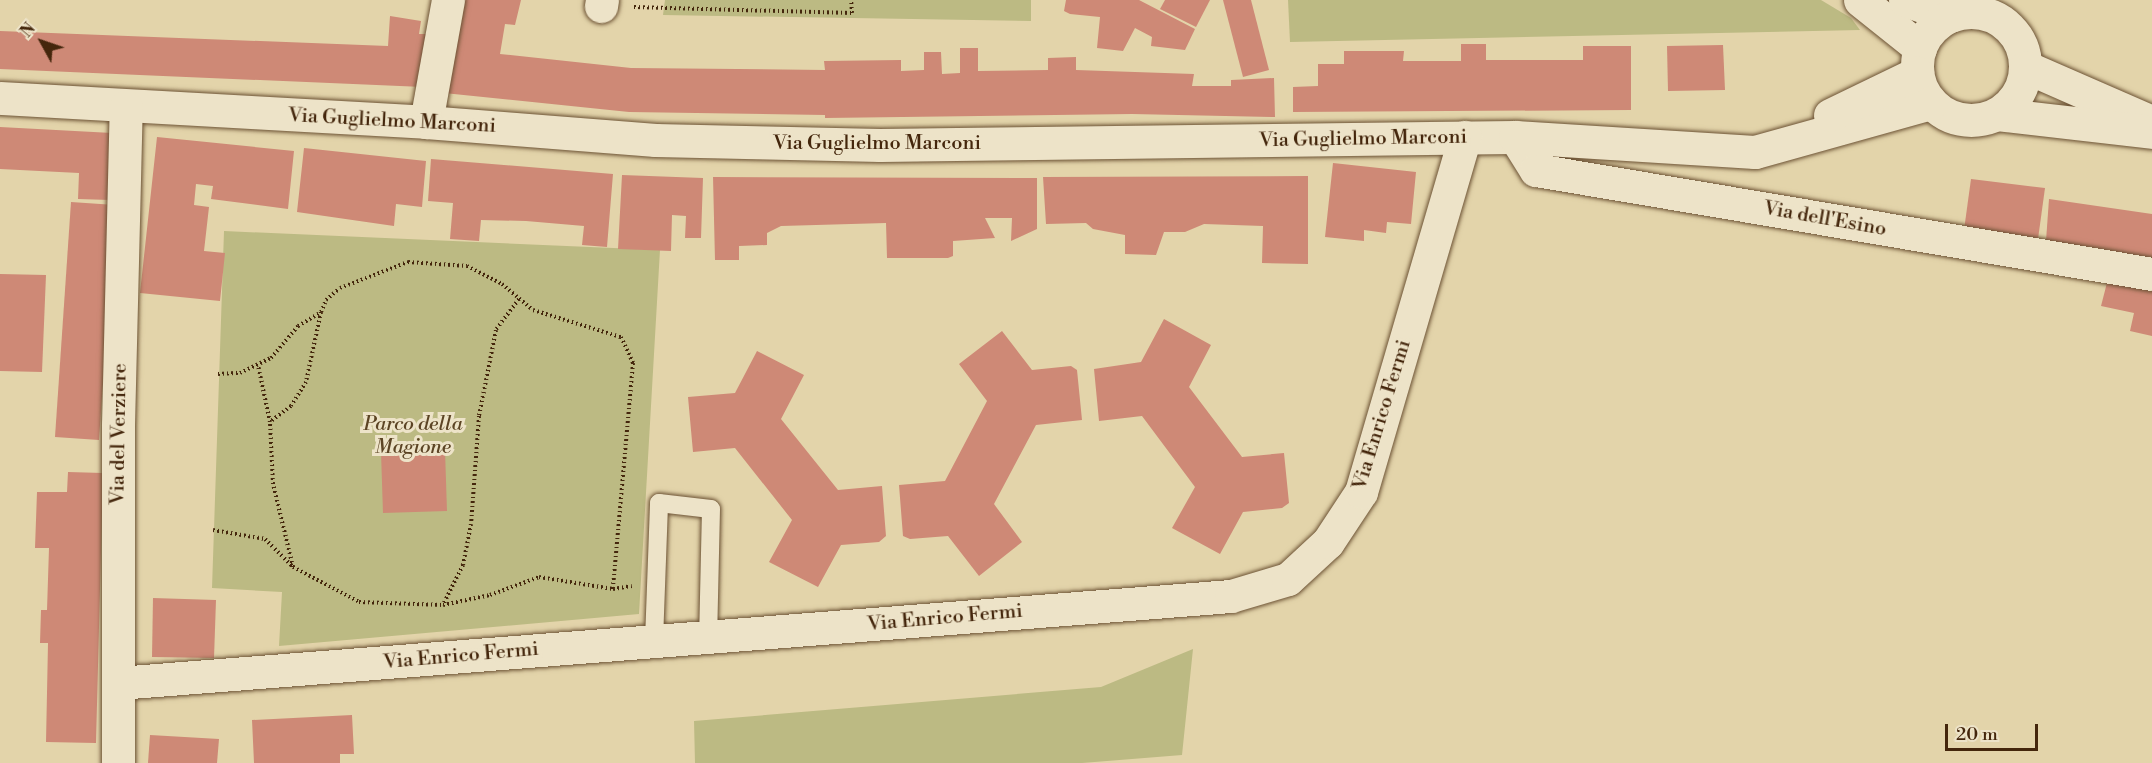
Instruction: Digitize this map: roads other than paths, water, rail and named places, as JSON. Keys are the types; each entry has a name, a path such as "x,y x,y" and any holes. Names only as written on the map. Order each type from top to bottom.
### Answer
{"street":[{"path":"426,122 448,0"},
{"path":"1860,0 1919,61 1931,103 1945,114 1962,120 1980,120 1997,114 2018,94 2026,67 2015,33 2002,21 1985,13 1967,12 1950,16 1905,0"},
{"name":"Via Guglielmo Marconi","path":"1755,152 1919,61 1927,35 1950,16"},
{"path":"2026,67 2152,122"},
{"name":"Via Guglielmo Marconi","path":"0,98 426,122 655,140 880,145 1515,137 1755,152 1931,103"},
{"name":"Via del Verziere","path":"118,763 118,414 126,106"},
{"path":"1997,114 2152,132"},
{"name":"Via Enrico Fermi","path":"118,684 1231,596 1288,579 1328,542 1361,492 1465,137"},
{"name":"Via dell'Esino","path":"1515,137 1536,170 2152,274"}],"lane":[{"path":"654,641 659,504 711,509 708,637"}],"park label":[{"name":"Parco della Magione","path":"413,436"}]}
